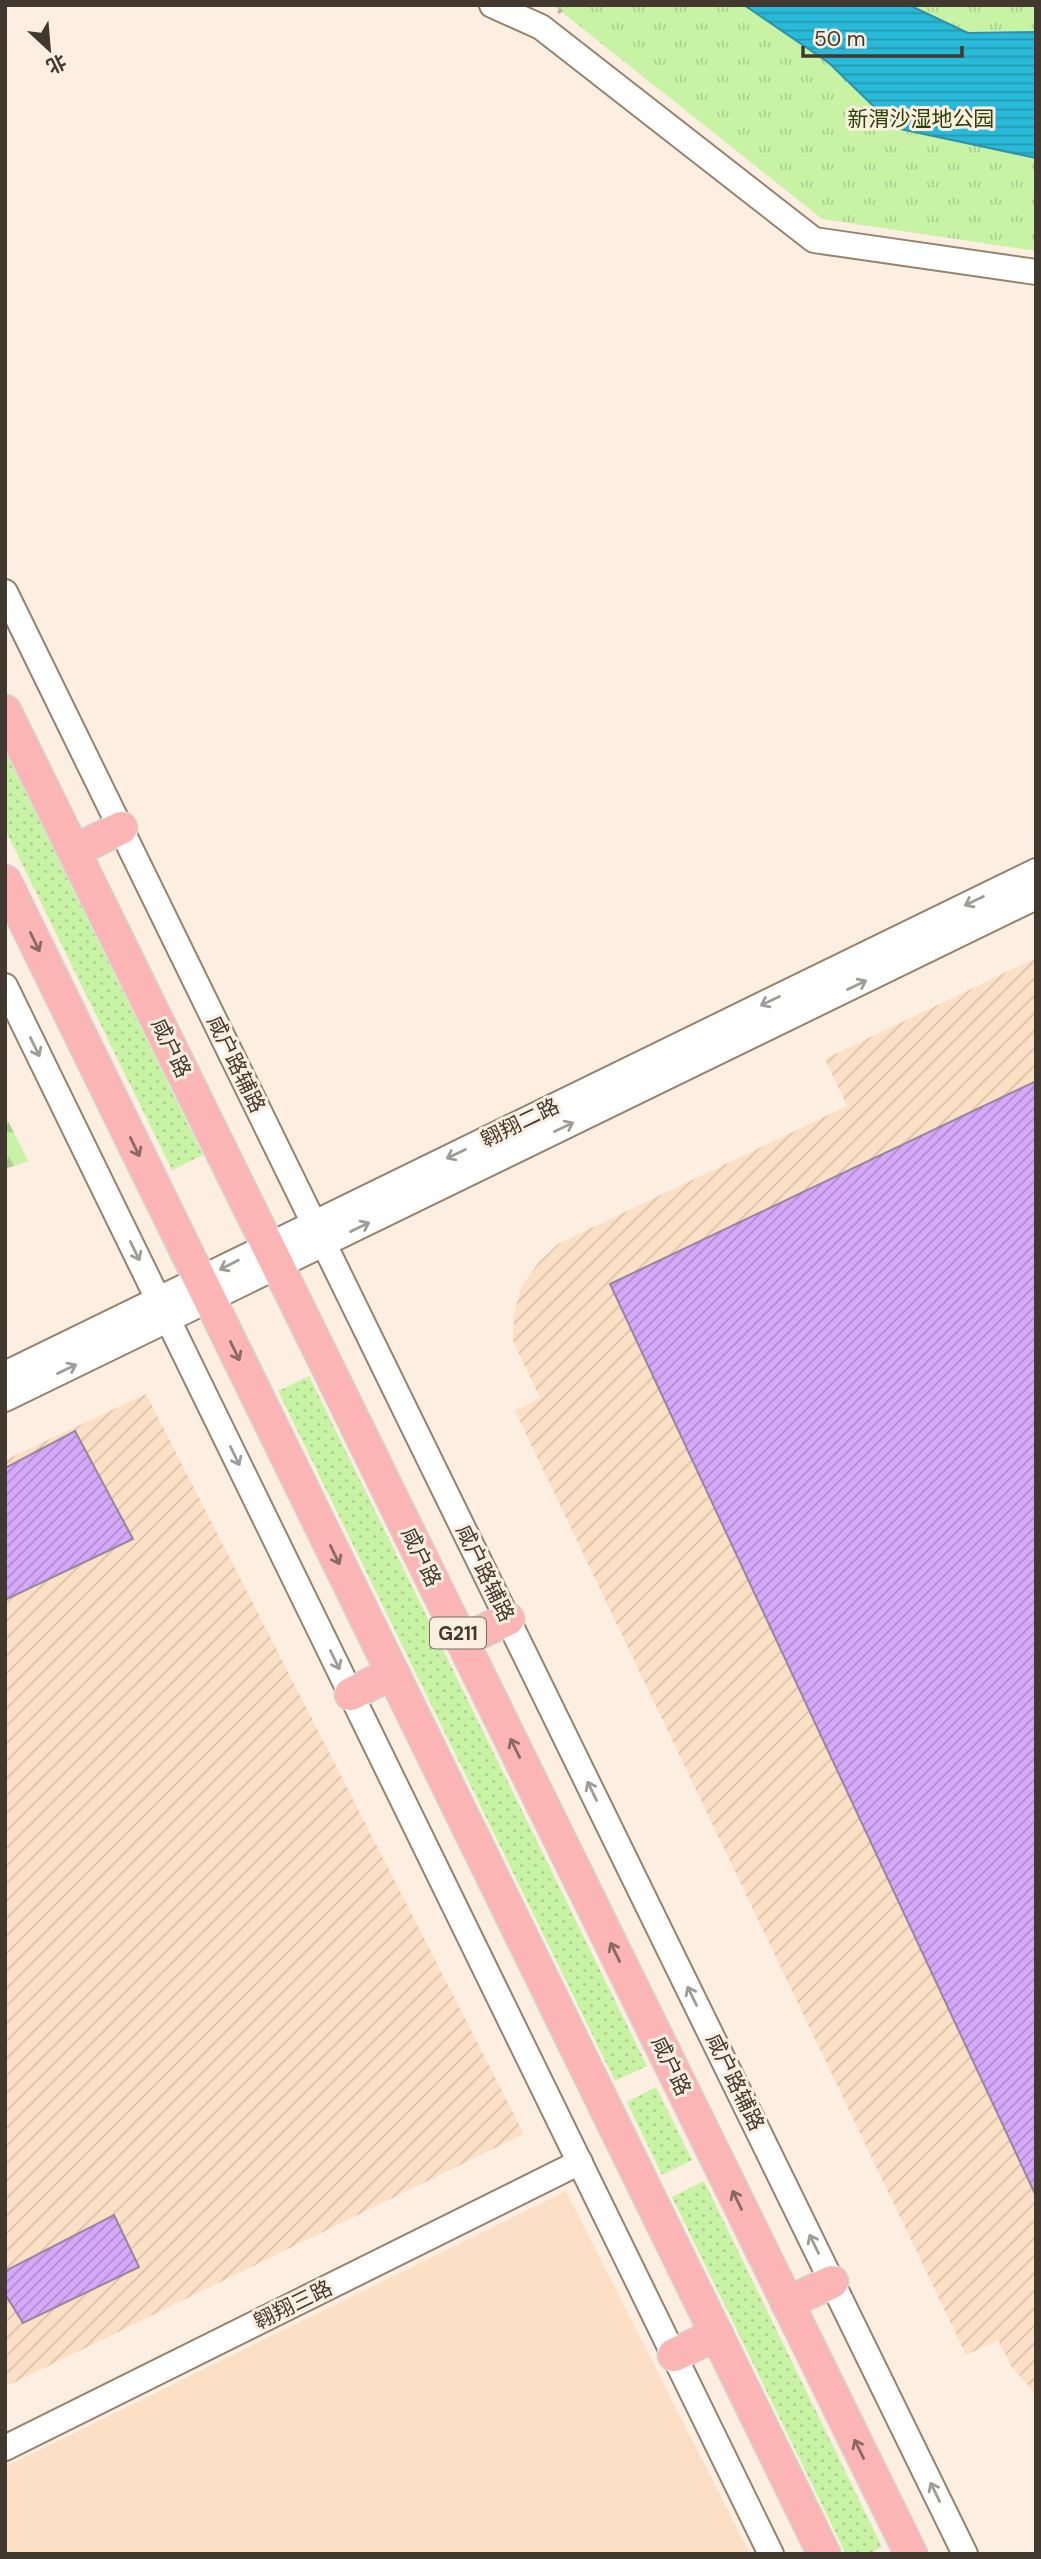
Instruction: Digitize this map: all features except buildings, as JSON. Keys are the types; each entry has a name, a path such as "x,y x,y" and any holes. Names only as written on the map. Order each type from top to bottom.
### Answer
{"main road":[{"name":"咸户路","path":"5,711 911,2554"},
{"path":"74,851 121,828"},
{"path":"5,881 824,2554"},
{"path":"462,1641 508,1619"},
{"path":"351,1694 393,1673"},
{"path":"787,2303 832,2282"},
{"path":"674,2355 717,2334"}],"street":[{"path":"492,5 541,27 814,240 1036,272"},
{"name":"咸户路辅路","path":"5,592 965,2554"},
{"name":"翱翔二路","path":"5,1399 164,1310 1036,871"},
{"name":"翱翔二路","path":"319,1233 1036,897"},
{"path":"5,986 771,2554"},
{"name":"翱翔二路","path":"5,1374 164,1310"},
{"name":"翱翔三路","path":"5,2448 580,2162"}],"shaded area":[{"path":"1036,958 1036,2394 1011,2366 998,2340 966,2355 515,1411 540,1398 513,1341 514,1314 521,1287 539,1262 558,1244 847,1106 825,1059"},
{"path":"146,1394 524,2134 5,2387 5,1460"},
{"path":"566,2191 750,2554 5,2554 5,2467"}],"green space":[{"name":"新渭沙湿地公园","path":"553,5 1036,5 1036,251 822,219"},
{"path":"5,751 203,1155 172,1170 5,829"},
{"path":"5,1115 28,1161 5,1169"},
{"path":"309,1376 647,2066 615,2081 278,1391"},
{"path":"656,2087 692,2160 662,2175 627,2102"},
{"path":"704,2181 882,2547 869,2554 846,2554 672,2197"}],"water":[{"path":"744,5 909,5 968,33 1036,32 1036,158 896,128 829,63"}]}
